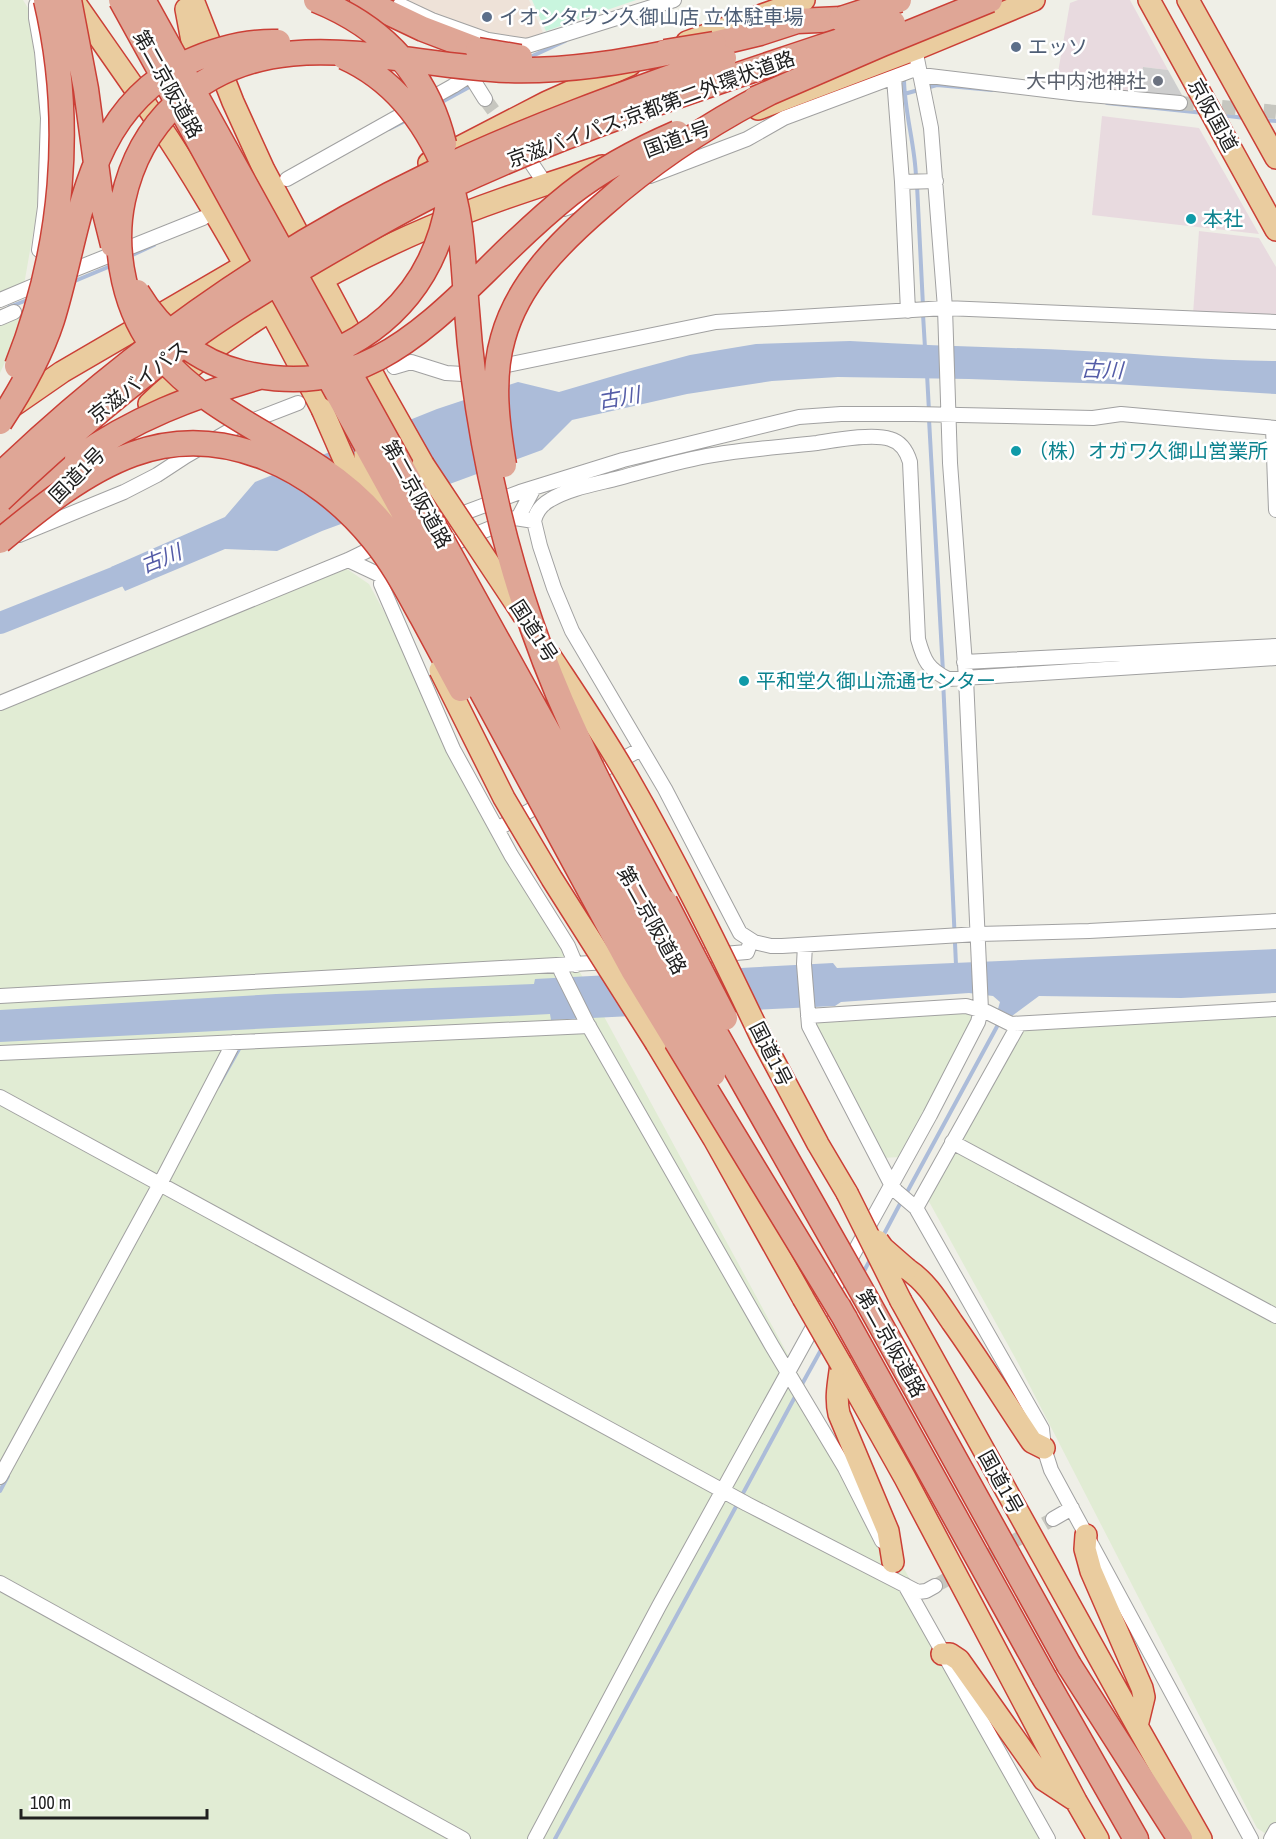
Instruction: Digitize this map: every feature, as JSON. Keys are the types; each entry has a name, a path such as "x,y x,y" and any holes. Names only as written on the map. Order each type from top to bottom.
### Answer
{"highway":[{"path":"0,400 14,372 36,310 54,237 59,200 62,150 61,103 55,49 46,0"},
{"path":"71,0 102,202 113,244 141,299 154,316 181,343 216,364 272,378 291,379 326,377 359,367 392,351 431,322 538,221 573,192 629,157 662,140 872,48 990,0"},
{"path":"71,0 166,135 205,196 270,311 322,409 451,695 504,798 714,1139 905,1478 1098,1839"},
{"name":"第二京阪道路","path":"121,0 674,1001 846,1320 1136,1839"},
{"name":"第二京阪道路","path":"143,0 691,990 869,1304 1069,1665 1162,1839"},
{"path":"184,0 201,87 217,144 230,177 336,367 349,399 383,518 420,628"},
{"name":"国道1号","path":"193,0 233,102 264,170 380,388 423,464 588,714 678,867 762,1039 818,1144 852,1200 901,1301 1201,1839"},
{"path":"0,529 52,478 102,441 131,425 182,402 308,362 354,341 377,326 395,310 413,291 427,268 445,223 449,197 449,172 445,147 440,125 431,103 419,80 391,47 350,17 316,0"},
{"path":"362,0 451,41 478,50 540,61 573,62 681,50"},
{"name":"国道1号","path":"0,556 72,478 174,380 270,311 297,235 547,102 608,74 690,41 804,0"},
{"name":"京滋バイパス;京都第二外環状道路","path":"283,271 374,203 497,144 645,86 897,0"},
{"name":"京滋バイパス;京都第二外環状道路","path":"283,271 443,190 576,132 731,77 964,0"},
{"name":"国道1号","path":"0,416 62,372 244,266 283,271 322,281 394,243 471,211 653,148 918,64 1034,0"},
{"name":"京阪国道","path":"1149,0 1276,230"},
{"name":"京阪国道","path":"1188,0 1276,158"},
{"path":"633,970 430,596 395,540 372,511 341,483 220,406 172,369 146,336 130,299 122,266 119,232 126,185 138,156 153,129 167,111 199,84 235,65 260,58 288,53 349,53 506,70 548,69 634,60 760,33 797,21 841,19"},
{"path":"0,422 27,378 48,331 92,171 106,141 134,100 173,70 199,57 242,45 270,42 296,42 322,48 351,60 391,88 415,115 436,148 447,172 459,222 469,338 484,444 503,532 535,636 572,727 624,832 701,972 869,1304"},
{"path":"671,918 558,656 537,591 519,532 501,450 496,386 498,359 502,339 519,298 533,276 569,235 618,192 681,143 709,125 769,93"},
{"path":"270,311 275,287 275,272 283,271 289,274 291,249 297,235"},
{"name":"京滋バイパス","path":"0,475 36,440 137,356 216,300 283,271"},
{"name":"京滋バイパス","path":"0,500 51,452 141,379 283,271"},
{"path":"0,542 43,507 78,483 133,454 161,446 187,443 236,447 290,468 335,498 356,519 392,564 514,784 552,847 633,970 846,1320"},
{"path":"852,1200 883,1248 918,1276 928,1288 1032,1442 1044,1448"},
{"path":"841,1364 837,1392 839,1414 888,1531 893,1562"},
{"path":"1086,1534 1085,1549 1091,1571 1142,1688 1143,1697 1137,1726"},
{"path":"942,1654 950,1654 959,1659 1044,1780 1076,1801"},
{"path":"1069,1665 1180,1839"},
{"path":"1045,1679 1123,1839"}],"street":[{"path":"30,287 45,207 48,118 42,52 36,18 38,0"},
{"path":"390,0 432,20 488,40 527,46 674,0"},
{"path":"535,1839 659,1606 728,1493 790,1373 893,1187 978,1022 983,1008 978,953 966,678 948,412 945,312 936,181 931,128 918,64 897,0"},
{"path":"287,179 470,75 481,61 488,40"},
{"path":"561,204 564,209 747,139 784,118 894,78 918,64 1141,100 1180,103"},
{"path":"470,75 485,99"},
{"path":"894,78 908,311"},
{"path":"1141,100 1150,97 1185,95 1197,86"},
{"path":"524,152 543,179"},
{"path":"902,182 936,181"},
{"path":"0,300 203,219"},
{"path":"394,367 411,362 446,373 463,374 716,322 908,311 1276,322"},
{"path":"0,318 14,312"},
{"path":"0,542 124,492 236,428 298,404"},
{"path":"0,703 348,560 370,548 483,505 623,460 799,417 948,412 1093,418 1121,414 1275,428 1276,510"},
{"path":"1276,658 948,679 930,668 923,658 918,639 910,462 902,446 892,439 879,437 837,440 712,455 681,462 556,496 536,512 534,521 547,567 572,631 665,789 740,933 751,941 771,946 805,945 978,934 1089,931 1276,921"},
{"path":"518,518 534,488"},
{"path":"534,521 518,518 388,571 382,576 381,584 453,749 511,855 568,946 576,965"},
{"path":"348,560 382,576"},
{"path":"964,662 1276,646"},
{"path":"497,829 640,749"},
{"path":"0,996 561,968 747,952 751,941"},
{"path":"805,945 804,964 809,1026 893,1187 914,1206 1041,1429 1051,1470 1251,1839"},
{"path":"561,968 588,1025 772,1346 845,1468 942,1654 1048,1839"},
{"path":"808,1014 966,1006 983,1008 1015,1024 1276,1009"},
{"path":"914,1206 952,1142 1015,1024"},
{"path":"0,1053 588,1025"},
{"path":"0,1477 160,1184 234,1042"},
{"path":"0,1097 747,1504 918,1592 930,1588 919,1599 919,1611"},
{"path":"952,1142 1276,1316"},
{"path":"1053,1519 1072,1508"},
{"path":"0,1583 464,1839"},
{"path":"1271,1839 1276,1830"}],"shaded area":[{"path":"402,0 529,0 544,35 534,40 487,32"},
{"path":"1078,0 1130,0 1168,70 1143,67 1139,92 1056,84 1070,3"},
{"name":"大中内池神社","path":"1143,67 1168,70 1182,95 1165,96 1139,92"},
{"path":"1102,116 1199,128 1259,234 1092,215"},
{"path":"1199,231 1259,238 1276,267 1276,317 1193,314"}],"green space":[{"path":"0,0 23,0 28,8 40,96 41,149 36,216 24,285 0,295"},
{"path":"532,0 636,0 546,31"},
{"path":"12,307 22,325 0,373 0,313"},
{"path":"347,569 369,584 1051,1839 0,1839 0,703 113,657"},
{"path":"963,1009 974,1019 901,1157 881,1158 815,1028 821,1018"},
{"path":"1276,1016 1276,1313 957,1142 1021,1028"},
{"path":"955,1146 1276,1322 1276,1823 1269,1836 1257,1828 1018,1363 927,1198"}],"water":[{"path":"850,341 1276,361 1276,394 1113,384 969,379 838,377 772,381 687,394 572,420 542,450 322,531 277,551 225,549 125,591 111,567 225,517 255,482 437,409 518,382 559,392 690,355 756,344"},
{"path":"1276,949 1276,993 1181,998 1039,996 1012,1016 998,1009 1000,1002 993,996 969,993 841,1002 835,1006 551,1020 550,1014 0,1042 0,1010 276,994 534,984 535,979 833,963 837,968"}],"waterway":[{"path":"528,58 565,41"},
{"path":"904,78 916,177"},
{"path":"440,103 473,85"},
{"path":"904,94 937,85 992,90"},
{"path":"1107,103 1204,113"},
{"path":"1220,115 1245,118"},
{"path":"389,129 407,120"},
{"path":"1262,120 1276,121"},
{"path":"917,185 923,306"},
{"path":"128,257 154,245"},
{"path":"70,283 113,265"},
{"path":"9,307 30,299"},
{"path":"923,314 925,348"},
{"path":"927,374 929,411"},
{"path":"929,419 943,672"},
{"name":"古川","path":"0,623 144,566"},
{"path":"943,679 956,965"},
{"path":"906,1194 1000,1021"},
{"path":"218,1086 239,1049"},
{"path":"883,1236 902,1200"},
{"path":"862,1275 871,1258"},
{"path":"801,1386 822,1348"},
{"path":"741,1497 796,1395"},
{"path":"0,1491 8,1476"},
{"path":"555,1839 738,1503"}],"tunnel":[{"path":"485,99 507,129"},
{"path":"1180,103 1276,112"},
{"path":"935,1586 1053,1519"}],"place":[{"name":"イオンタウン久御山店 立体駐車場","path":"487,17"},
{"name":"エッソ","path":"1016,47"},
{"name":"大中内池神社","path":"1158,81"},
{"name":"本社","path":"1191,219"},
{"name":"（株）オガワ久御山営業所","path":"1016,451"},
{"name":"平和堂久御山流通センター","path":"744,681"}]}
